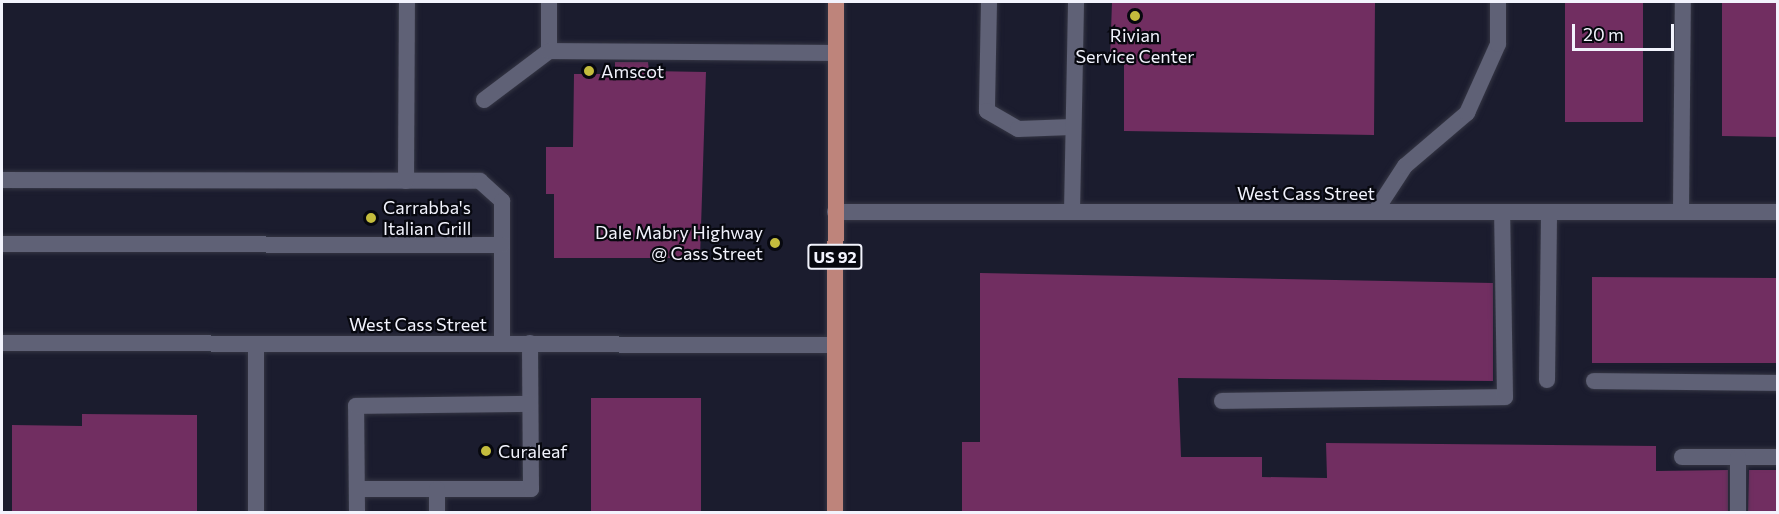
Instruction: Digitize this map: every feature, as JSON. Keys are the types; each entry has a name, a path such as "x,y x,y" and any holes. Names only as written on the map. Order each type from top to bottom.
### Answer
{"main road":[{"name":"US 92","path":"835,513 836,2"}],"street":[{"path":"406,181 407,2"},
{"path":"549,2 549,51"},
{"path":"989,2 987,111 1018,129 1072,128"},
{"path":"1072,212 1076,2"},
{"path":"1375,212 1405,166 1467,113 1498,44 1498,2"},
{"path":"1681,212 1683,2"},
{"path":"484,100 549,51 835,53"},
{"path":"2,180 480,181 502,201 502,343"},
{"name":"West Cass Street","path":"835,212 1778,212"},
{"path":"1222,401 1505,397 1502,212"},
{"path":"1546,380 1549,212"},
{"path":"2,244 502,245"},
{"name":"West Cass Street","path":"2,343 834,345"},
{"path":"357,489 531,489 530,343"},
{"path":"256,344 256,513"},
{"path":"1594,381 1778,383"},
{"path":"357,513 356,406 530,404"},
{"path":"1682,457 1778,457"},
{"path":"1738,457 1738,513"},
{"path":"437,489 437,513"}],"building":[{"path":"1112,2 1375,2 1374,135 1124,131 1124,60 1110,60"},
{"path":"1565,2 1643,2 1643,122 1565,122"},
{"path":"1722,2 1778,2 1778,137 1722,136"},
{"path":"615,62 648,62 649,71 706,72 700,258 554,258 554,194 546,194 546,147 573,147 574,74 615,74"},
{"path":"980,273 1493,283 1493,381 1178,378 1181,457 1262,457 1262,477 1327,478 1326,443 1656,446 1656,471 1728,470 1728,513 962,513 962,442 980,442"},
{"path":"1592,277 1778,278 1778,363 1592,363"},
{"path":"591,398 701,398 701,513 591,513"},
{"path":"82,414 197,415 197,511 12,513 12,425 82,426"},
{"path":"1749,470 1778,470 1778,513 1748,513"}],"place":[{"name":"Rivian Service Center","path":"1135,16"},
{"name":"Amscot","path":"589,71"},
{"name":"Carrabba's Italian Grill","path":"371,218"},
{"name":"Dale Mabry Highway @ Cass Street","path":"775,243"},
{"name":"Curaleaf","path":"486,451"}]}
